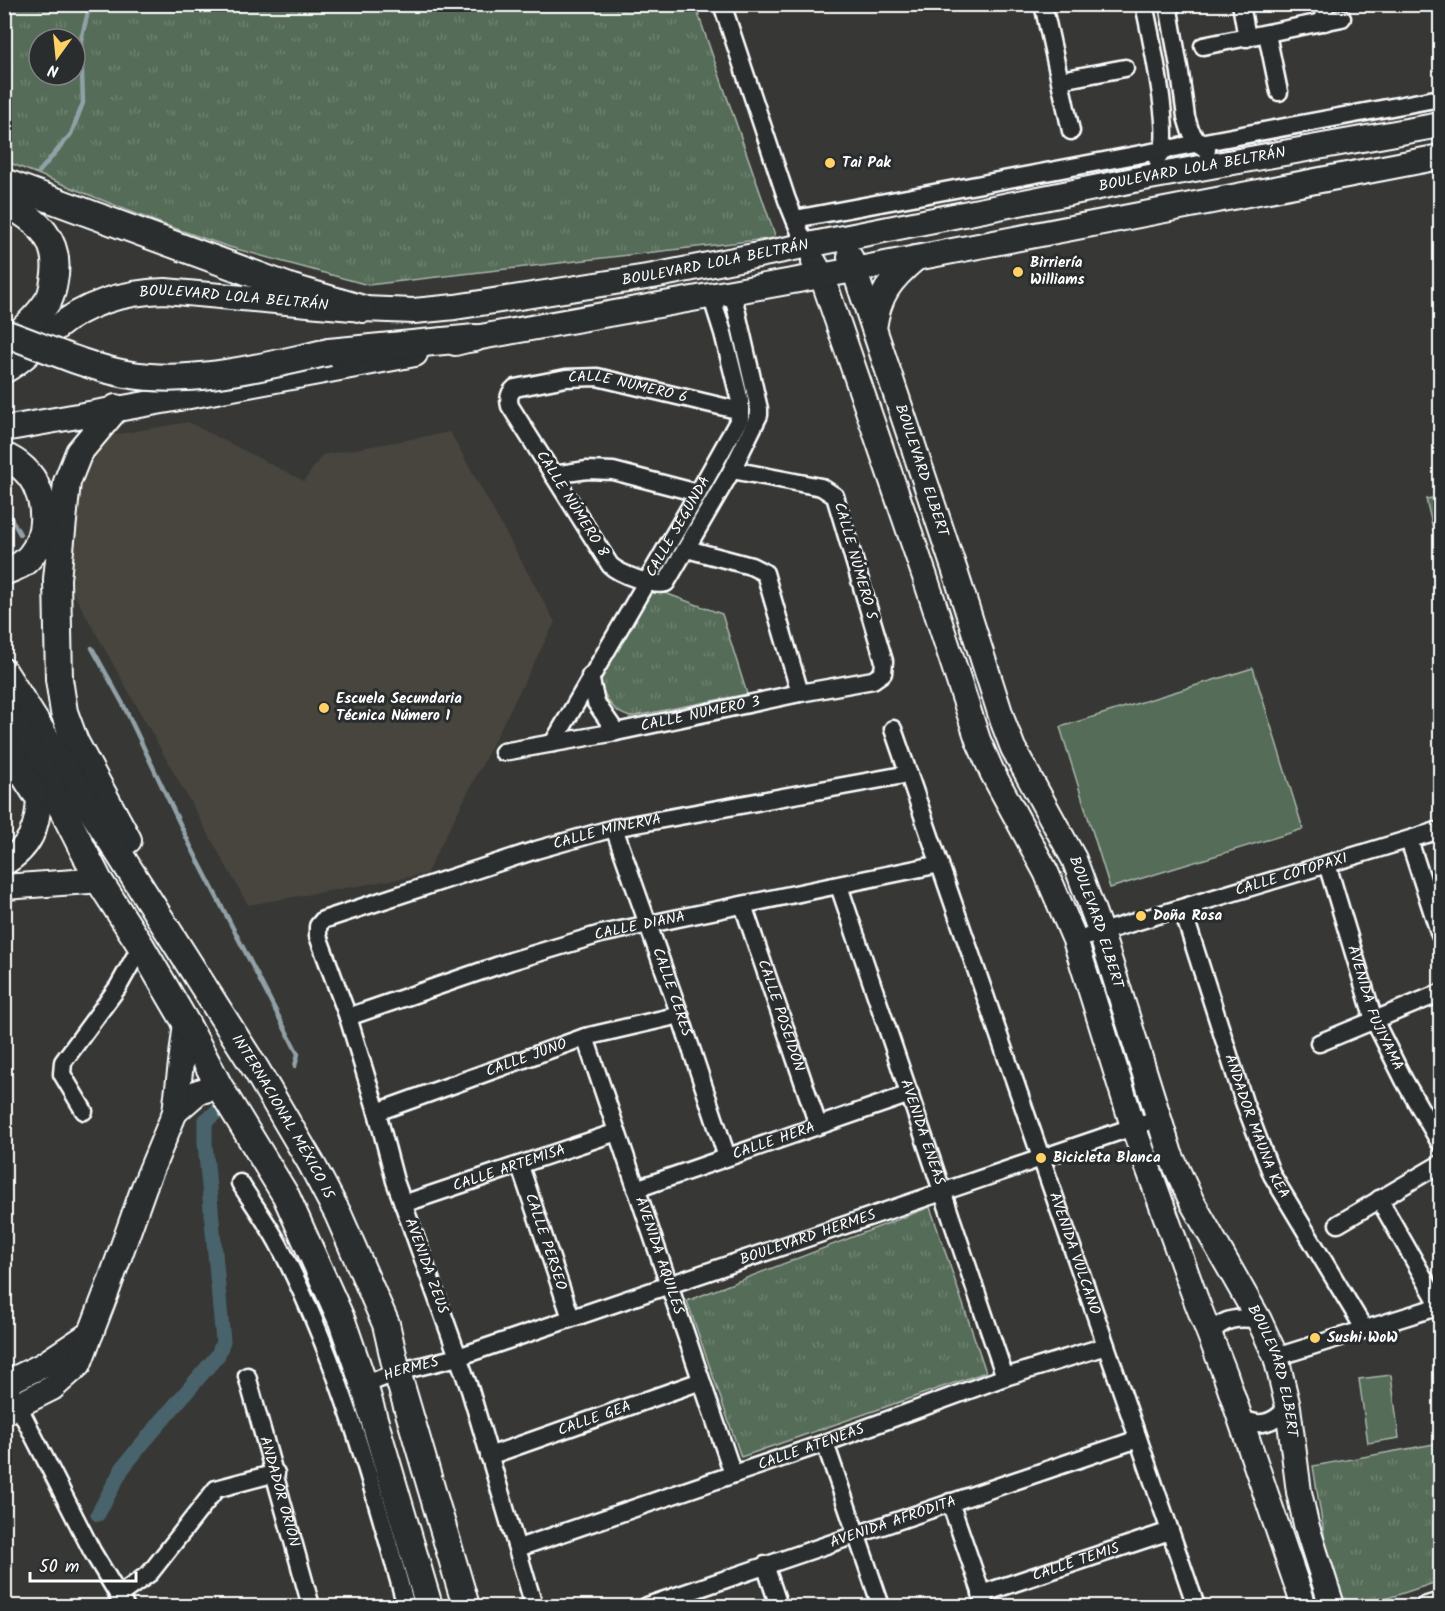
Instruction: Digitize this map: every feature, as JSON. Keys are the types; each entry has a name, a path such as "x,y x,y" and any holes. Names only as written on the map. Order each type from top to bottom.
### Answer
{"main road":[{"path":"4,182 292,288 363,309"},
{"path":"4,203 23,212 46,232 53,246 56,272 50,297 28,324 4,346"},
{"path":"4,333 92,365 126,374 161,378 242,371 329,352 475,338"},
{"path":"116,408 79,453 67,482 57,579 58,679 64,712 75,742 137,856 142,875 141,888"},
{"path":"4,456 18,463 37,486 44,512 40,538 32,553 21,564 4,572"},
{"name":"INTERNACIONAL MÉXICO 15","path":"4,672 50,765 98,879 141,946 186,1023 219,1086 286,1196 342,1321 364,1385 429,1606"},
{"name":"INTERNACIONAL MÉXICO 15","path":"4,709 50,765 141,888 257,1071 333,1204 386,1324 397,1372 466,1606"},
{"path":"4,744 89,881 102,898 113,902"}],"street":[{"path":"722,4 806,247"},
{"path":"1043,4 1071,130"},
{"path":"1144,4 1164,126 1162,150 1144,178"},
{"path":"1168,4 1185,117 1199,144 1224,163"},
{"path":"1240,4 1247,38"},
{"path":"1324,4 1325,22"},
{"path":"1203,46 1342,18"},
{"path":"1267,34 1279,92"},
{"path":"1060,80 1125,68"},
{"path":"1160,92 1181,83"},
{"path":"795,219 1440,98"},
{"name":"BOULEVARD LOLA BELTRÁN","path":"4,371 25,357 76,314 126,295 165,291 363,309 414,310 455,307 653,276 1144,178 1440,125"},
{"name":"BOULEVARD LOLA BELTRÁN","path":"4,429 185,397 417,353 475,338 854,270 1440,157"},
{"name":"BOULEVARD ELBERT","path":"844,239 1013,748 1074,859 1101,933 1179,1177 1259,1320 1276,1357 1288,1407 1299,1492 1306,1524 1332,1606"},
{"name":"BOULEVARD ELBERT","path":"806,247 822,276 986,760 1046,872 1075,940 1133,1126 1211,1336 1304,1606"},
{"path":"873,331 877,309 885,290 898,273 918,256"},
{"path":"722,293 723,333 741,411"},
{"name":"CALLE SEGUNDA","path":"670,580 757,422 759,409 722,293"},
{"name":"CALLE NÚMERO 6","path":"515,388 566,378 597,376 741,411"},
{"name":"CALLE NÚMERO 8","path":"515,388 510,392 510,406 610,565 615,570 659,585 670,580"},
{"name":"CALLE SEGUNDA","path":"553,743 698,493 737,424 741,411"},
{"path":"553,475 587,470 613,471 698,493"},
{"name":"CALLE NÚMERO 5","path":"732,470 821,488 835,496 884,661"},
{"path":"687,549 751,566 765,573 800,693"},
{"path":"925,578 954,568"},
{"name":"CALLE NÚMERO 3","path":"504,752 616,732 873,680 884,673 884,661"},
{"path":"590,676 596,704 616,732"},
{"name":"AVENIDA VULCANO","path":"893,729 1196,1606"},
{"name":"CALLE MINERVA","path":"318,926 324,920 514,857 614,828 909,774"},
{"path":"4,863 15,856 36,828 39,798"},
{"name":"CALLE CERES","path":"614,828 727,1157"},
{"name":"CALLE COTOPAXI","path":"1075,940 1440,830"},
{"path":"1409,840 1440,935"},
{"name":"CALLE DIANA","path":"348,1017 510,961 601,934 940,864"},
{"name":"AVENIDA FUJIYAMA","path":"1327,864 1374,1020 1400,1073 1440,1143"},
{"path":"4,887 89,881"},
{"name":"AVENIDA ENEAS","path":"839,886 1005,1377"},
{"name":"CALLE POSEIDÓN","path":"743,905 818,1125"},
{"name":"ANDADOR MAUNA KEA","path":"1182,908 1244,1102 1272,1175 1365,1330"},
{"name":"AVENIDA ZEUS","path":"318,926 318,936 348,1017 395,1181 458,1357 534,1606"},
{"path":"84,1111 62,1074 63,1062 118,987 141,946"},
{"path":"1319,1043 1440,993"},
{"name":"CALLE JUNO","path":"377,1112 585,1037 680,1015"},
{"path":"12,1409 52,1388 79,1364 144,1187 175,1112 186,1023"},
{"name":"AVENIDA AQUILES","path":"585,1037 733,1474"},
{"path":"175,1112 198,1092 219,1086"},
{"name":"CALLE HERA","path":"636,1189 910,1094"},
{"name":"BOULEVARD HERMES","path":"458,1357 1159,1118"},
{"name":"CALLE ARTEMISA","path":"403,1204 617,1132"},
{"path":"1338,1224 1440,1164"},
{"name":"CALLE PERSEO","path":"520,1166 571,1318"},
{"path":"240,1183 278,1242 322,1341 359,1441 406,1606"},
{"path":"1276,1357 1440,1306 1379,1199"},
{"path":"1211,1336 1216,1327 1230,1320 1259,1320"},
{"path":"91,1333 43,1365 6,1381 12,1409 122,1601 150,1573 216,1489 276,1473"},
{"name":"CALLE ATENEAS","path":"518,1548 825,1443 1005,1377 1106,1346"},
{"name":"HERMES","path":"364,1385 397,1372 458,1357"},
{"name":"ANDADOR ORIÓN","path":"247,1376 276,1473 311,1606"},
{"name":"CALLE GEA","path":"489,1456 701,1381"},
{"path":"1239,1417 1253,1424 1268,1424 1288,1407"},
{"name":"AVENIDA AFRODITA","path":"647,1606 1138,1439"},
{"path":"825,1443 882,1606"},
{"path":"950,1502 984,1600"},
{"name":"CALLE TEMIS","path":"984,1600 1170,1531"},
{"path":"765,1565 779,1606"},
{"path":"1424,1606 1440,1601"}],"shaded area":[{"name":"Escuela Secundaria Técnica Número 1","path":"188,422 304,481 322,455 450,432 555,622 426,874 248,905 70,587 79,487 88,460 99,443 113,435"}],"green space":[{"path":"4,5 695,5 776,238 368,285 229,247 154,221 5,161"},
{"path":"1440,497 1440,559 1426,499"},
{"path":"646,586 722,614 747,694 630,717 617,711 603,690 600,676"},
{"path":"1253,668 1303,829 1110,888 1060,727"},
{"path":"930,1207 986,1372 741,1457 687,1301"},
{"path":"1391,1375 1399,1438 1368,1443 1359,1379"},
{"path":"1440,1443 1440,1581 1364,1606 1346,1606 1325,1540 1313,1466"}],"waterway":[{"path":"39,172 71,134 83,103 81,40 90,4"},
{"path":"4,506 20,534"},
{"path":"92,648 123,704 190,845 298,1054 295,1066"},
{"path":"98,1514 122,1469 218,1355 223,1341 205,1121 227,1104"}],"place":[{"name":"Tai Pak","path":"830,163"},
{"name":"Birriería Williams","path":"1018,272"},
{"name":"Escuela Secundaria Técnica Número 1","path":"324,708"},
{"name":"Doña Rosa","path":"1141,916"},
{"name":"Bicicleta Blanca","path":"1041,1158"},
{"name":"Sushi WoW","path":"1315,1338"}]}
